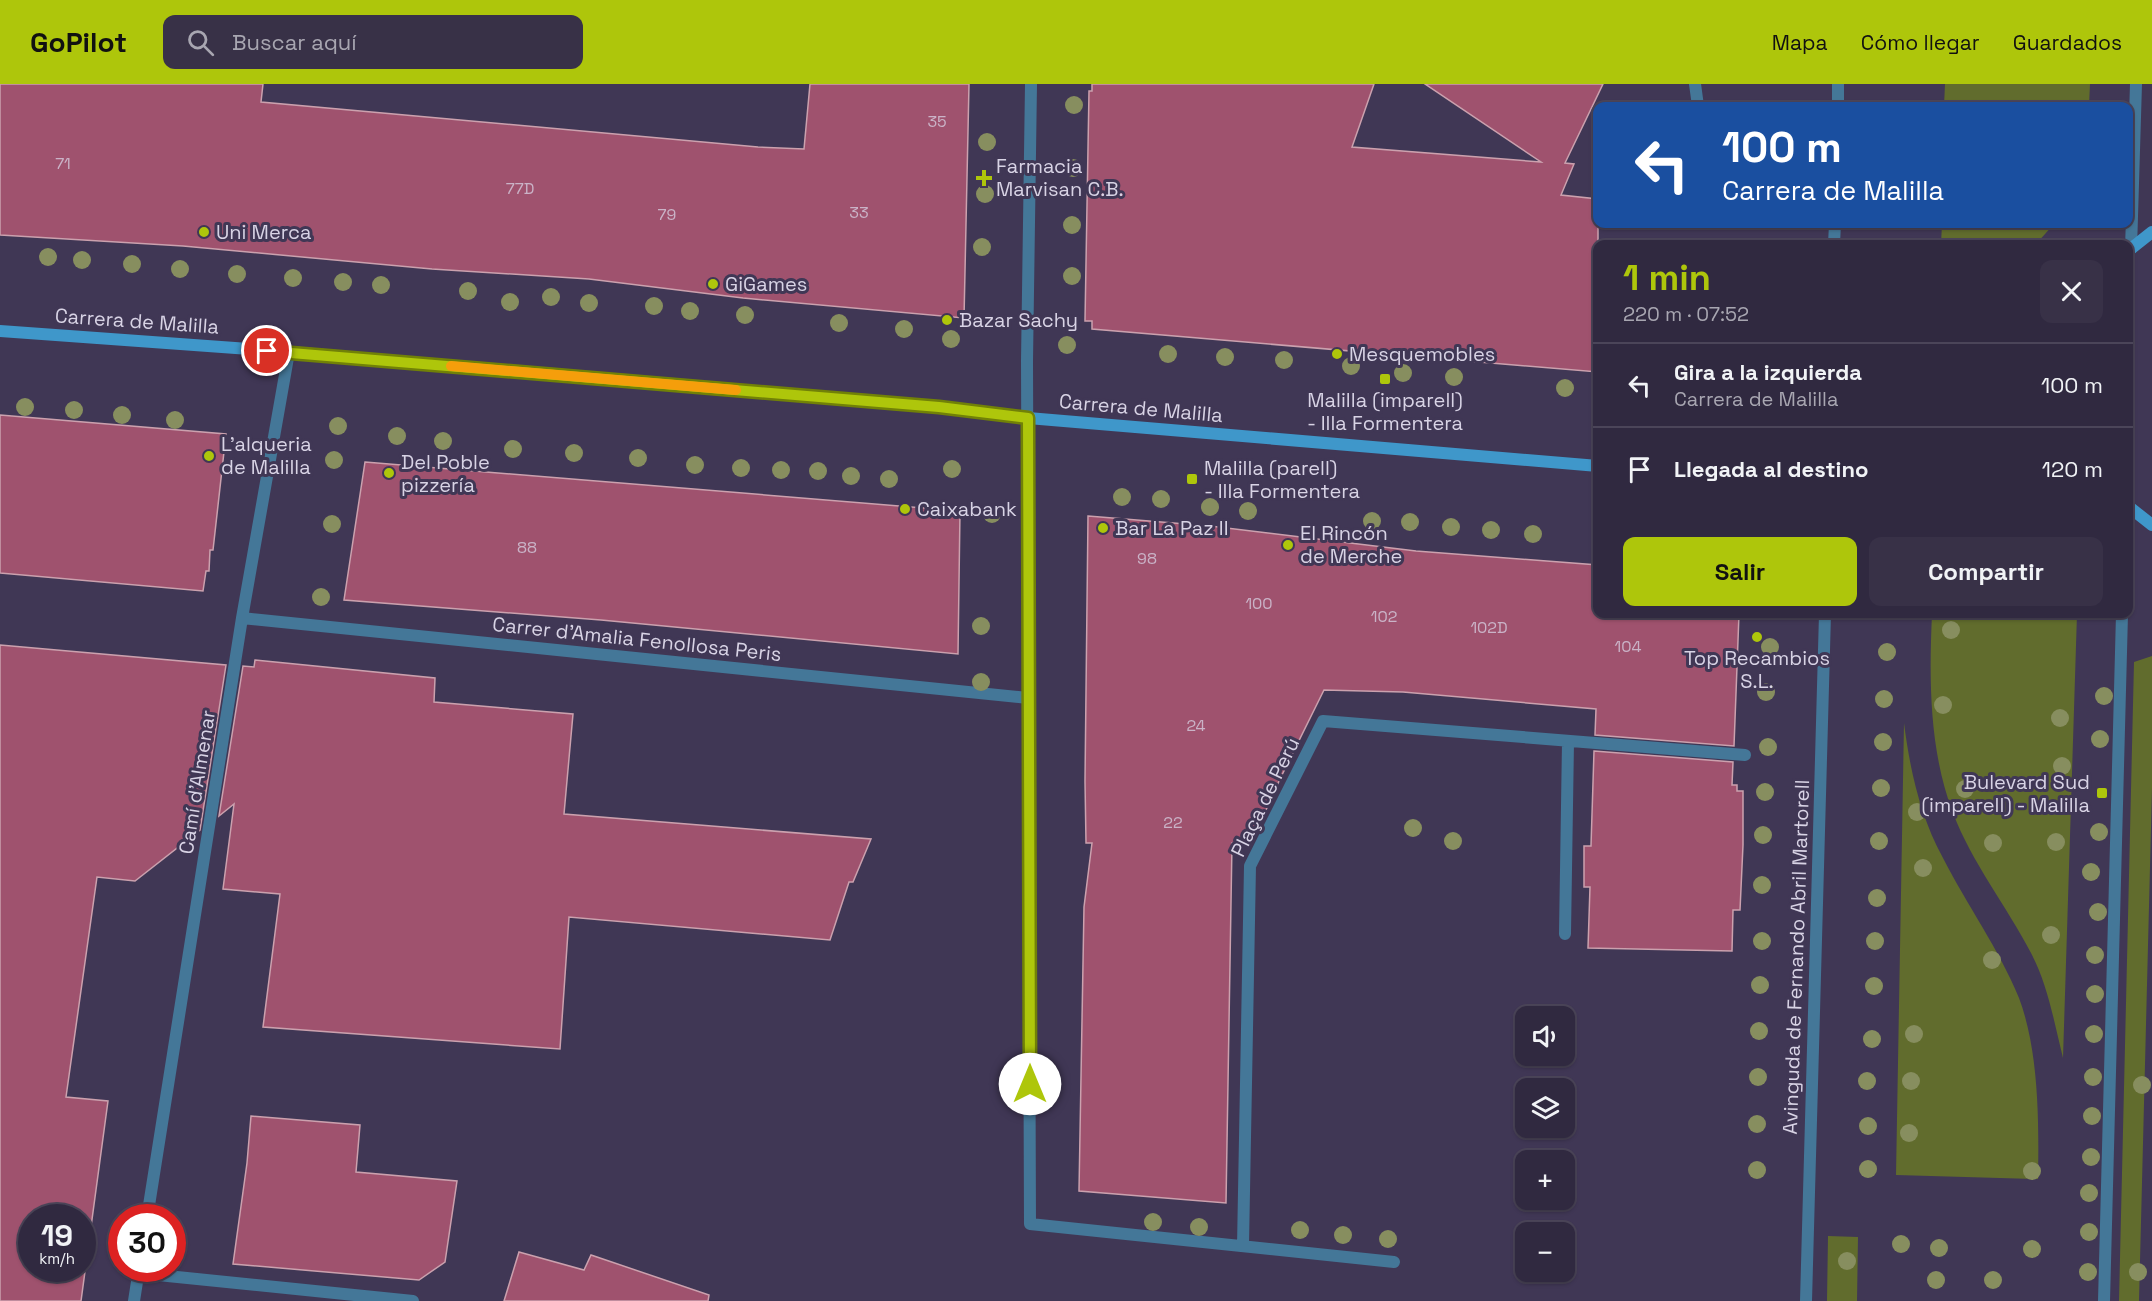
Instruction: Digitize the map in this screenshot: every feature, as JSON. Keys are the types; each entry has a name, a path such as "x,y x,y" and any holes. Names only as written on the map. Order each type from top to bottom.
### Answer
{"street":[{"path":"1031,84 1028,418 1030,1224 1394,1262"},
{"path":"1695,84 1697,102"},
{"path":"1838,84 1838,102"},
{"path":"2133,167 2136,84"},
{"path":"2133,248 2152,232"},
{"name":"Carrera de Malilla","path":"0,331 289,352 1593,466"},
{"name":"Camí d'Almenar","path":"149,1204 242,618 289,352"},
{"path":"2133,510 2152,525"},
{"name":"Carrer d'Amalia Fenollosa Peris","path":"242,618 1028,698"},
{"name":"Avinguda de Fernando Abril Martorell","path":"1806,1301 1825,618"},
{"path":"2103,1301 2122,618"},
{"name":"Plaça de Perú","path":"1243,1246 1250,866 1323,721 1745,755"},
{"path":"1565,934 1568,742"},
{"path":"186,1276 412,1301"},
{"path":"134,1301 137,1282"}],"green space":[{"path":"1945,84 2090,84 2089,102 1944,102"},
{"path":"1942,228 2050,228 2040,240 1941,240"},
{"path":"1932,618 2077,618 2063,1058 2050,1004 2037,965 1979,867 1953,813 1939,765 1935,740 1931,664"},
{"path":"2152,656 2152,788 2139,1301 2119,1301 2134,662"},
{"path":"1904,723 1909,758 1928,826 1952,876 2002,962 2026,1019 2036,1087 2038,1179 1896,1175"},
{"path":"1828,1236 1858,1237 1857,1301 1827,1301"}],"building":[{"path":"0,84 263,84 261,102 758,147 804,149 810,84 969,84 964,318 743,298 589,279 432,269 183,246 0,235"},
{"path":"1092,84 1374,84 1352,147 1541,162 1425,84 1603,84 1565,163 1574,164 1561,195 1593,198 1593,228 1598,228 1598,240 1593,240 1593,372 1092,329 1092,321 1085,321 1089,91 1092,91"},
{"path":"0,415 226,434 213,550 210,550 209,571 206,571 203,591 0,573"},
{"path":"365,462 960,511 958,654 601,620 344,600"},
{"path":"1088,516 1210,526 1416,551 1593,565 1593,618 1739,618 1734,746 1595,735 1596,709 1403,692 1324,690 1251,843 1232,843 1226,1203 1079,1191 1084,907 1092,843 1086,843"},
{"path":"0,645 226,665 200,830 135,881 97,877 66,1097 108,1101 94,1204 18,1204 18,1282 84,1282 81,1301 0,1301"},
{"path":"255,660 435,678 434,702 573,714 564,814 871,839 853,882 849,882 830,940 569,917 560,1049 263,1027 280,894 223,889 234,804 219,816 243,666 254,667"},
{"path":"1594,751 1733,762 1732,785 1737,785 1737,791 1743,791 1743,845 1740,910 1733,910 1732,951 1588,948 1590,887 1584,887 1584,846 1591,846"},
{"path":"251,1116 360,1125 356,1172 457,1181 445,1262 419,1280 233,1264"},
{"path":"519,1252 584,1270 591,1255 709,1295 708,1301 504,1301"}],"slow traffic":[{"path":"451,366 736,390"}],"place":[{"name":"Farmacia Marvisan C.B.","path":"984,178"},
{"name":"Uni Merca","path":"204,232"},
{"name":"GiGames","path":"713,284"},
{"name":"Bazar Sachy","path":"947,320"},
{"name":"Mesquemobles","path":"1337,354"},
{"name":"Malilla (imparell) - Illa Formentera","path":"1385,379"},
{"name":"L'alqueria de Malilla","path":"209,456"},
{"name":"Del Poble pizzería","path":"389,473"},
{"name":"Malilla (parell) - Illa Formentera","path":"1192,479"},
{"name":"Caixabank","path":"905,509"},
{"name":"Bar La Paz II","path":"1103,528"},
{"name":"El Rincón de Merche","path":"1288,545"},
{"name":"Top Recambios S.L.","path":"1757,637"},
{"name":"Bulevard Sud (imparell) - Malilla","path":"2102,793"}],"route":[{"path":"267,351 939,407 1028,418 1030,1084"}]}
